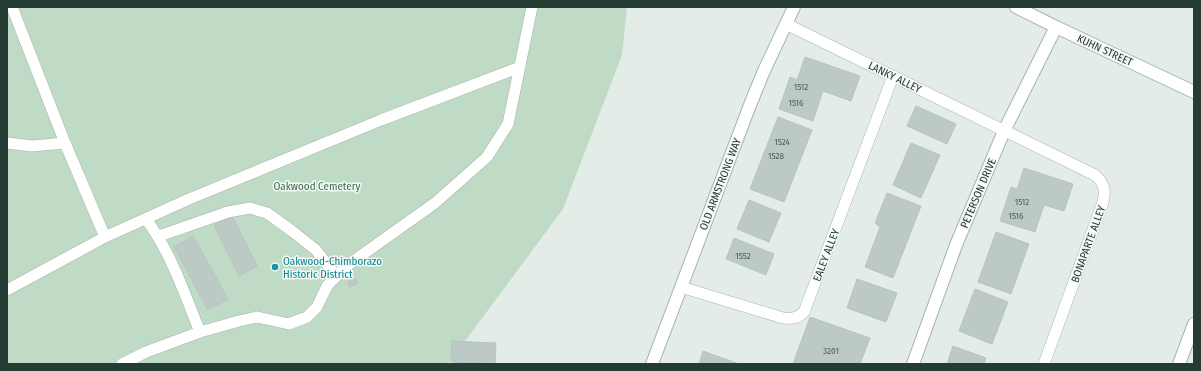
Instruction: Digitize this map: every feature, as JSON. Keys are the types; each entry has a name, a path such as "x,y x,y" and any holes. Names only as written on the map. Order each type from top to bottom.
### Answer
{"street":[{"name":"OLD ARMSTRONG WAY","path":"652,364 750,105 763,73 794,7"},
{"name":"KUHN STREET","path":"1016,7 1194,92"},
{"name":"PETERSON DRIVE","path":"913,364 956,245 1004,130 1056,27"},
{"path":"1180,364 1194,324"}],"lane":[{"path":"12,7 65,143 105,237"},
{"path":"122,364 146,352 200,332 240,320 257,317 289,324 307,318 317,307 326,286 346,266 436,203 487,157 508,124 532,7"},
{"name":"LANKY ALLEY","path":"786,24 1004,130"},
{"path":"7,290 105,237 190,199 381,120 520,67"},
{"name":"EALEY ALLEY","path":"681,287 784,318 795,318 800,316 804,312 893,76"},
{"name":"BONAPARTE ALLEY","path":"1004,130 1095,175 1101,180 1104,187 1105,194 1103,202 1044,364"},
{"path":"7,143 32,146 65,143"},
{"path":"159,236 228,212 250,208 267,213 292,231 316,250 336,276"},
{"path":"146,219 159,236 176,271 200,332"}],"green space":[{"name":"Oakwood Cemetery","path":"7,7 627,7 622,55 563,209 448,364 7,364"}],"building":[{"path":"805,57 860,76 851,101 823,91 813,121 779,109 790,77 797,80"},
{"path":"916,106 956,124 947,144 907,126"},
{"path":"778,117 812,130 784,202 750,189"},
{"path":"911,143 940,155 921,198 893,185"},
{"path":"1024,168 1073,184 1064,211 1044,205 1035,232 1000,221 1011,187 1017,189"},
{"path":"887,193 921,206 893,278 865,267 880,227 875,223"},
{"path":"749,200 781,213 769,242 737,229"},
{"path":"232,216 257,266 239,276 214,225"},
{"path":"996,232 1029,244 1011,294 978,282"},
{"path":"193,236 228,299 208,310 174,247"},
{"path":"734,238 774,254 766,275 726,259"},
{"path":"355,278 358,283 350,287 348,282"},
{"path":"857,279 897,293 886,322 847,308"},
{"path":"975,289 1008,302 992,344 959,331"},
{"path":"810,317 870,338 860,364 793,364"},
{"path":"452,341 496,343 495,364 451,362"},
{"path":"953,346 986,358 984,364 947,364"},
{"path":"703,351 739,364 699,364"}],"place":[{"name":"Oakwood-Chimborazo Historic District","path":"275,267"}]}
